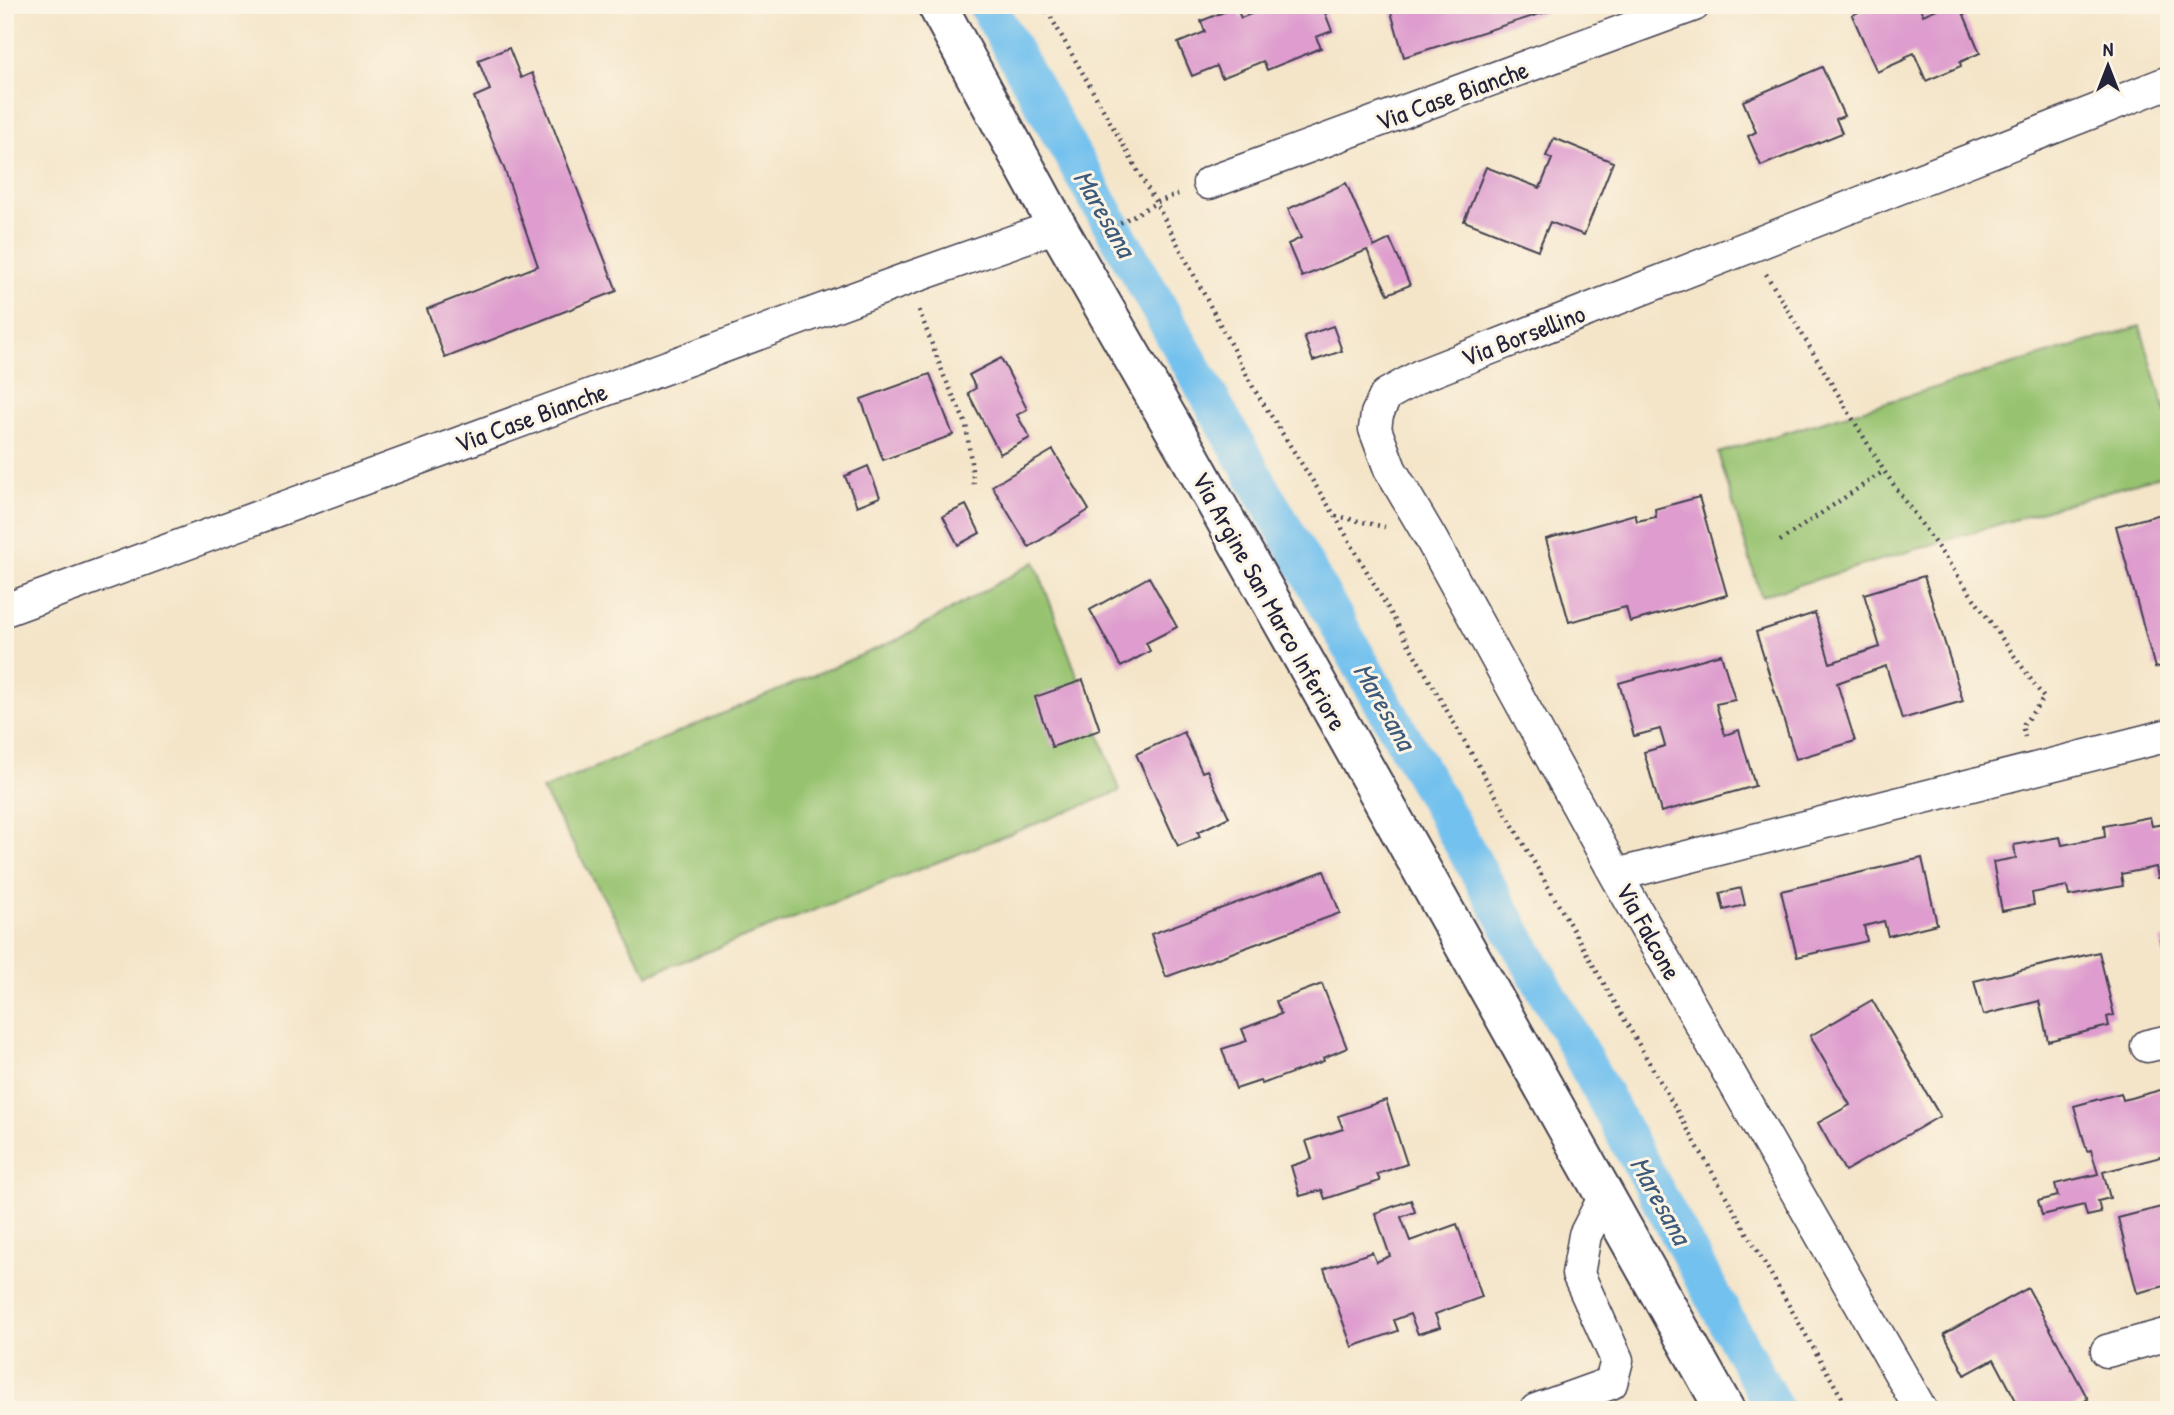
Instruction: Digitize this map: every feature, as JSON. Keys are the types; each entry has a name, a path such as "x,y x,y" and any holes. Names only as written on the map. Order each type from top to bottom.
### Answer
{"street":[{"name":"Via Argine San Marco Inferiore","path":"937,5 1057,226 1190,457 1725,1410"},
{"name":"Via Case Bianche","path":"1209,183 1694,5"},
{"name":"Via Borsellino","path":"1616,875 1430,537 1390,470 1375,429 1377,414 1386,395 1422,375 2169,82"},
{"name":"Via Case Bianche","path":"5,610 1057,226"},
{"name":"Via Falcone","path":"1921,1410 1616,875 2169,735"},
{"path":"1536,1410 1611,1383 1617,1360 1578,1274 1586,1234 1605,1196"},
{"path":"2107,1351 2169,1334"}],"path":[{"path":"1044,5 1156,203 1254,388 1335,516 1849,1410"},
{"path":"1099,235 1143,211"},
{"path":"1749,247 1884,471 2044,698 2022,726 2032,769"},
{"path":"907,279 944,376 966,424 974,485"},
{"path":"1780,541 1884,471"}],"green space":[{"path":"2140,326 2169,422 2169,473 1761,596 1718,453"},
{"path":"1035,562 1120,791 648,975 542,790 899,639"}],"building":[{"path":"1273,5 1303,5 1304,8 1309,5 1322,5 1332,31 1316,37 1321,48 1267,70 1263,61 1222,78 1217,66 1192,76 1178,43 1205,32 1201,21 1236,7 1241,18"},
{"path":"1389,5 1565,5 1565,6 1404,57"},
{"path":"1874,5 1919,5 1923,15 1946,5 1960,5 1980,53 1960,62 1961,66 1926,81 1914,53 1877,72 1852,15"},
{"path":"509,48 521,78 532,73 617,291 445,358 427,309 538,266 504,168 474,97 490,90 478,60"},
{"path":"1822,67 1844,116 1836,119 1842,133 1761,166 1748,136 1756,132 1743,101"},
{"path":"1554,138 1613,162 1584,235 1550,222 1538,250 1464,221 1486,167 1540,188 1552,159 1546,156"},
{"path":"1346,183 1374,247 1390,239 1410,285 1388,294 1367,250 1302,277 1288,244 1301,238 1288,209"},
{"path":"1333,326 1342,351 1313,361 1304,336"},
{"path":"1001,358 1027,409 1017,415 1030,438 1000,454 968,393 976,388 969,375"},
{"path":"930,374 953,435 883,460 861,399"},
{"path":"1053,450 1089,510 1029,547 992,486"},
{"path":"868,466 880,497 857,506 845,476"},
{"path":"1699,497 1727,595 1630,622 1626,607 1569,622 1546,539 1635,514 1637,521 1656,517 1655,509"},
{"path":"966,505 980,533 958,545 943,516"},
{"path":"2169,512 2169,664 2155,668 2116,526"},
{"path":"1924,576 1963,701 1902,719 1886,666 1837,683 1855,741 1796,759 1756,632 1815,613 1830,663 1880,647 1864,594"},
{"path":"1149,577 1177,627 1146,643 1150,651 1121,667 1090,610"},
{"path":"1721,654 1735,700 1716,704 1725,735 1739,730 1755,786 1661,812 1644,752 1665,746 1660,729 1634,736 1619,683"},
{"path":"1083,680 1100,730 1052,747 1035,697"},
{"path":"1184,732 1202,772 1207,770 1229,817 1198,832 1200,837 1178,846 1136,754"},
{"path":"2150,817 2152,826 2169,823 2169,876 2158,878 2156,867 2121,874 2123,886 2069,896 2067,886 2032,893 2034,905 2002,911 1993,862 2016,858 2014,845 2060,837 2062,845 2105,837 2104,826"},
{"path":"1922,858 1937,924 1888,936 1884,921 1864,926 1867,941 1797,957 1781,891"},
{"path":"1324,871 1340,913 1166,977 1151,934"},
{"path":"1741,888 1745,905 1724,910 1720,893"},
{"path":"2169,938 2169,964 2166,965 2160,940"},
{"path":"2099,952 2114,1015 2107,1017 2109,1026 2048,1041 2039,1001 1983,1015 1974,981"},
{"path":"1322,984 1347,1048 1323,1058 1324,1061 1262,1084 1260,1081 1236,1089 1222,1049 1247,1041 1242,1029 1281,1014 1276,1001"},
{"path":"1872,1000 1940,1116 1845,1171 1818,1123 1850,1105 1810,1036"},
{"path":"2168,1088 2169,1155 2103,1172 2110,1198 2098,1201 2101,1213 2087,1216 2084,1205 2042,1215 2038,1201 2058,1196 2055,1184 2098,1174 2091,1150 2087,1151 2074,1106 2121,1093 2123,1100"},
{"path":"1386,1100 1407,1164 1377,1174 1380,1181 1325,1199 1322,1190 1300,1196 1291,1166 1312,1159 1306,1141 1343,1129 1338,1116"},
{"path":"1411,1200 1415,1212 1401,1217 1410,1241 1457,1224 1482,1297 1435,1314 1440,1327 1418,1334 1410,1314 1394,1320 1398,1331 1352,1347 1324,1269 1372,1252 1376,1262 1390,1256 1375,1213"},
{"path":"2169,1205 2169,1285 2137,1293 2118,1218"},
{"path":"2028,1288 2088,1399 2069,1410 2021,1410 1994,1359 1965,1375 1944,1334"}],"waterway":[{"name":"Maresana","path":"987,5 1558,1012 1775,1410"}]}
